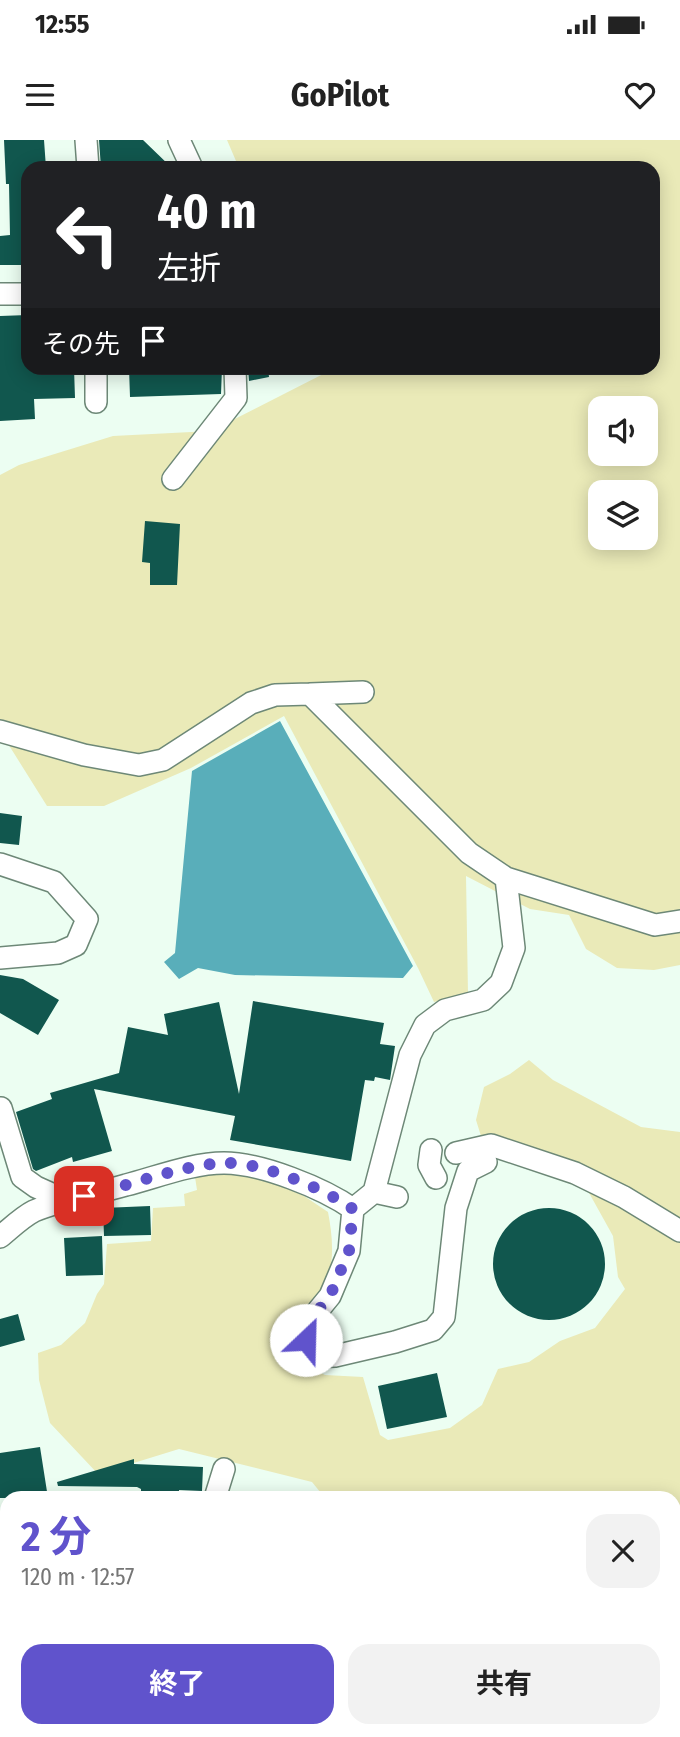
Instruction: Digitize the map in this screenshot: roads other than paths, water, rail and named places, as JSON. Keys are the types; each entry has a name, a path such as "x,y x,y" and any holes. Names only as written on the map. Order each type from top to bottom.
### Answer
{"street":[{"path":"86,140 88,161"},
{"path":"179,140 189,161"},
{"path":"0,294 21,294"},
{"path":"96,375 96,402"},
{"path":"173,478 236,398 235,375"},
{"path":"0,731 84,755 139,765 163,760 251,702 275,695 363,692"},
{"path":"310,694 469,853 506,878 655,925 680,921"},
{"path":"0,864 54,882 86,919 76,945 58,953 0,958"},
{"path":"486,1163 468,1171 456,1208 448,1298 444,1317 433,1330 335,1356 315,1357 306,1340 307,1324 330,1296 349,1251 353,1209 374,1192 410,1055 425,1025 445,1010 483,1000 502,983 513,948 506,878"},
{"path":"1,1108 22,1177 36,1187 65,1200"},
{"path":"456,1153 491,1145 575,1173 624,1197 680,1231"},
{"path":"431,1150 429,1165 436,1178"},
{"path":"0,1237 30,1213 65,1200 190,1168 224,1163 255,1167 333,1194 353,1209"},
{"path":"374,1192 397,1197"},
{"path":"217,1491 224,1469"}],"water":[{"path":"280,721 413,966 403,978 235,975 198,968 179,979 164,962 175,953 192,771"}]}
